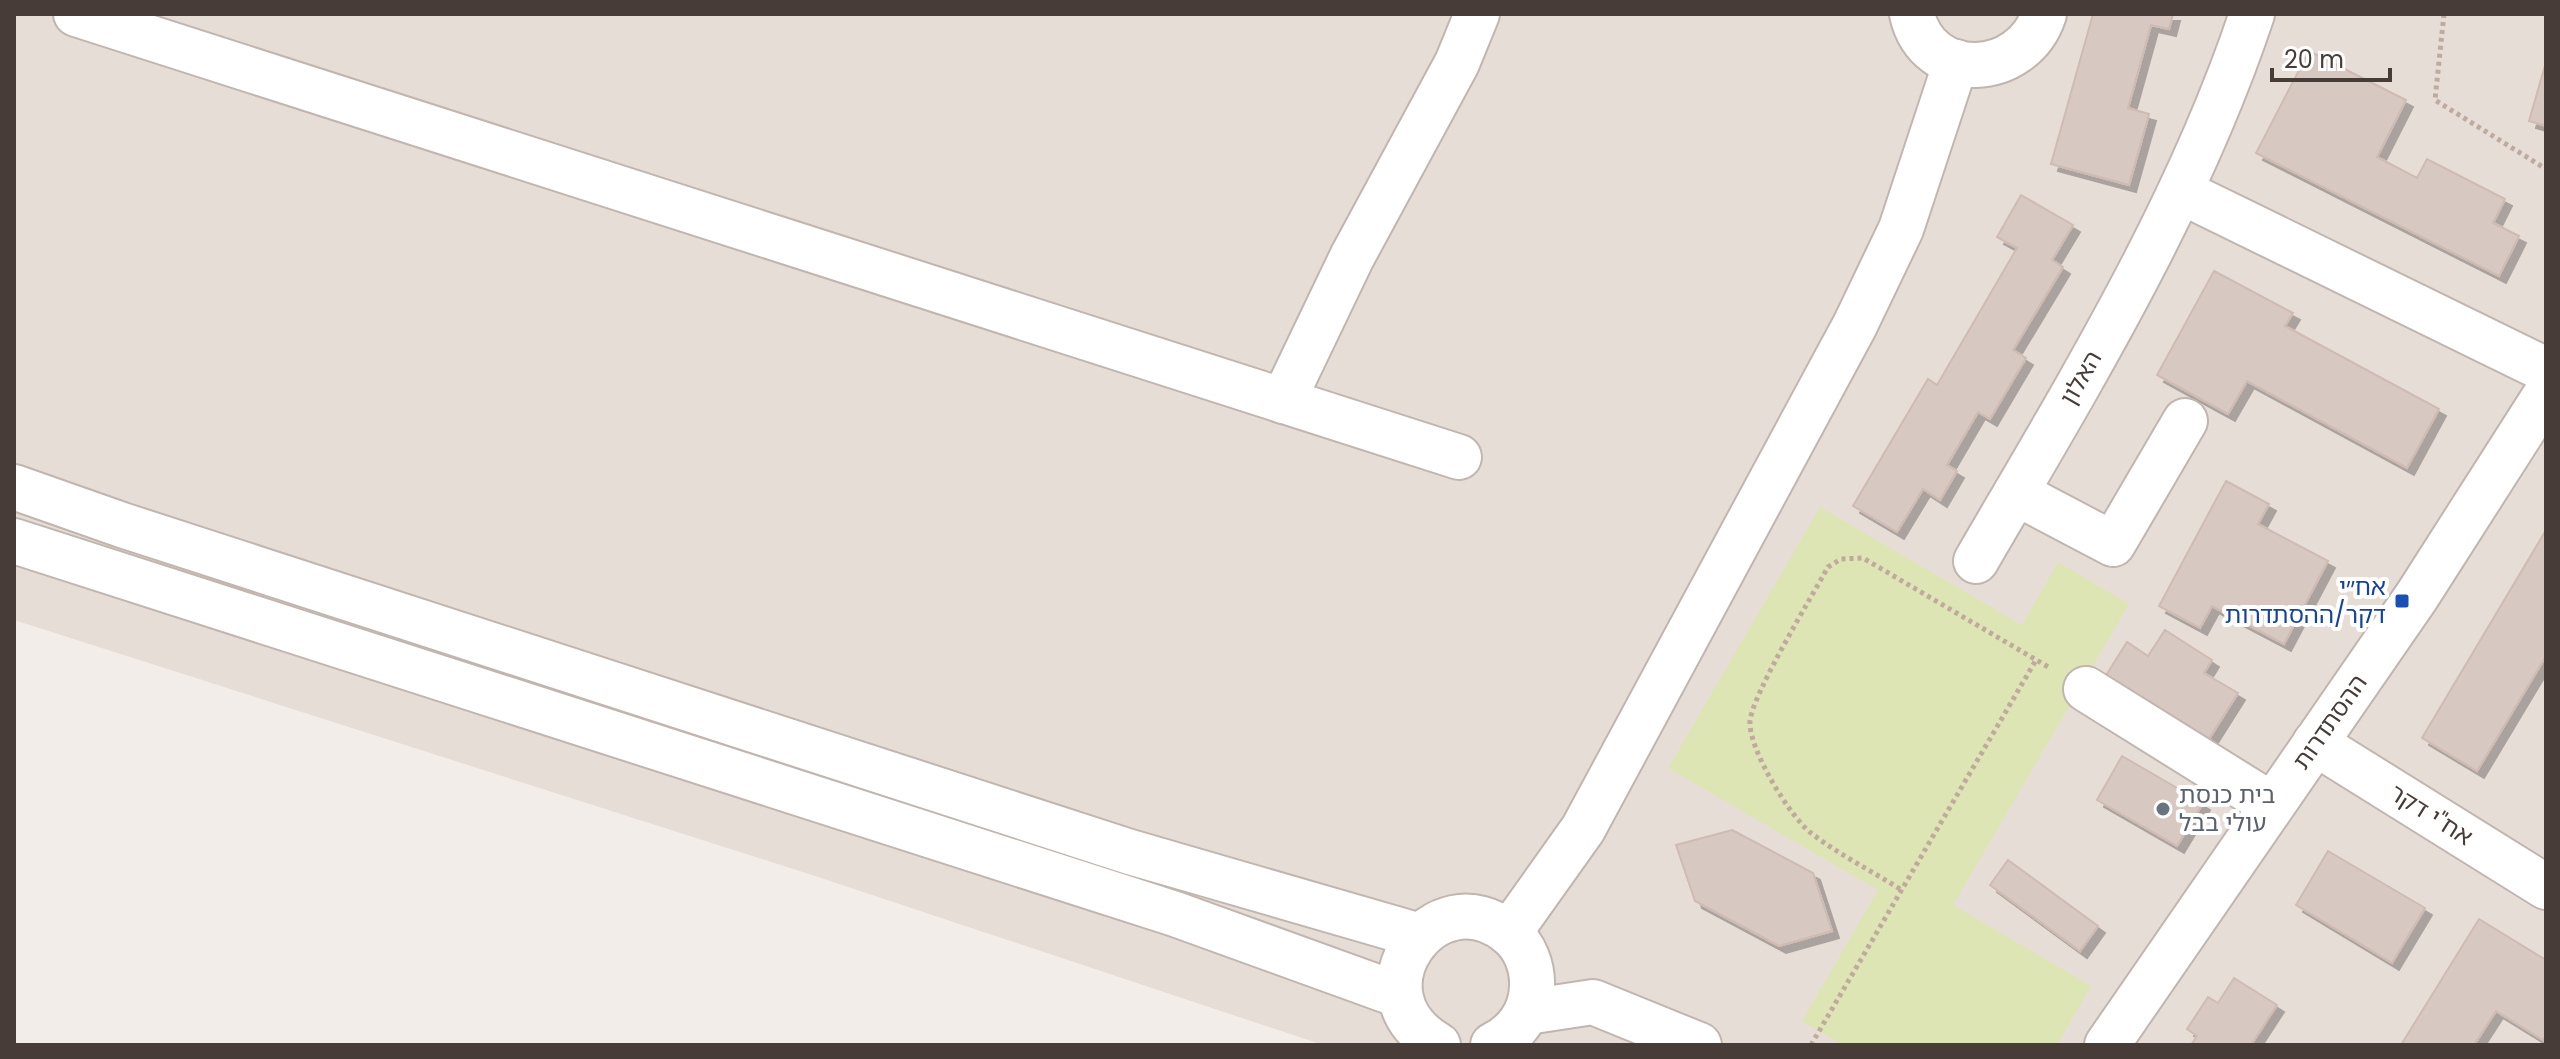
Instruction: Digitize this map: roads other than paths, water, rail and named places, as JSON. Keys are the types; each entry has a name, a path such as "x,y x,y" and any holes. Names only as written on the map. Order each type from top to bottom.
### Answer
{"street":[{"path":"76,14 1459,457"},
{"path":"1283,401 1352,257 1457,63 1477,14"},
{"path":"1912,14 1929,45 1956,62 1990,65 2014,55 2033,37 2044,14"},
{"name":"האלון","path":"1976,561 2137,280 2182,192 2252,14"},
{"path":"1509,933 1583,829 1855,325 1901,229 1956,62"},
{"path":"2182,192 2546,370"},
{"name":"ההסתדרות","path":"2107,1045 2417,596 2546,394"},
{"path":"2016,493 2113,544 2185,421"},
{"path":"14,487 137,530 1130,852 1420,936"},
{"path":"14,541 1160,909 1399,995"},
{"path":"2086,689 2272,805"},
{"name":"אח\"י דקר","path":"2315,743 2546,887"},
{"path":"1438,1045 1417,1030 1399,995 1405,957 1420,936 1443,921 1468,918 1494,924 1509,933 1522,949 1532,974 1527,1012 1511,1033 1493,1045"},
{"path":"1527,1012 1593,1002 1699,1045"}],"place":[{"name":"אח״י דקר/ההסתדרות","path":"2402,601"},
{"name":"בית כנסת עולי בבל","path":"2163,809"}]}
